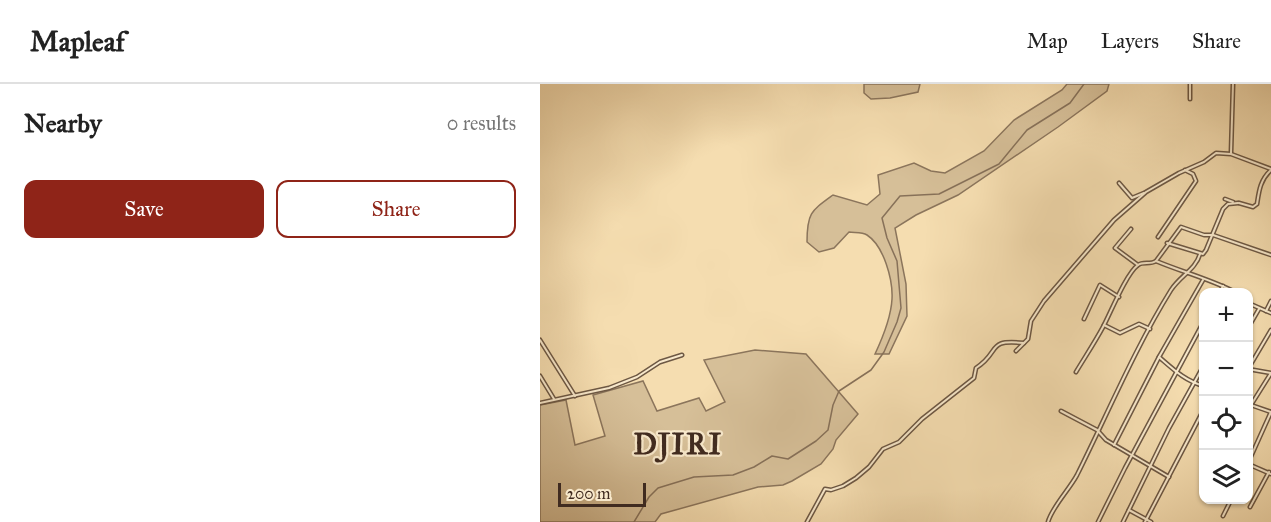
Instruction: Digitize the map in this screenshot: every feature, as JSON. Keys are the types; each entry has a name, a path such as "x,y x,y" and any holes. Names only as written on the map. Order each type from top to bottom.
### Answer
{"street":[{"path":"1190,84 1190,99"},
{"path":"1231,154 1233,84"},
{"path":"1119,183 1132,198 1204,162 1215,153 1231,154 1271,169 1259,188 1257,204 1253,207 1225,199"},
{"path":"1158,237 1196,181 1193,174 1185,170"},
{"path":"1016,351 1028,338 1032,319 1044,300 1110,225 1146,192"},
{"path":"1048,522 1075,478 1096,430 1172,289 1196,264 1200,254 1206,250 1224,207 1230,203 1238,203"},
{"path":"1076,372 1138,265 1156,261 1167,243 1181,227 1203,235 1213,235 1271,255"},
{"path":"1131,230 1115,248 1138,265"},
{"path":"1167,243 1200,254"},
{"path":"1156,261 1227,288"},
{"path":"1114,445 1159,357 1203,280"},
{"path":"1084,319 1100,285 1119,297"},
{"path":"1266,311 1271,301"},
{"path":"1253,306 1271,314"},
{"path":"1253,319 1259,309"},
{"path":"1104,325 1120,333 1139,324 1150,329"},
{"path":"1098,522 1199,328"},
{"path":"1253,361 1271,330"},
{"path":"540,340 575,396"},
{"path":"807,522 825,489 831,490 848,483 869,467 883,449 899,442 922,419 974,378 976,368 985,362 996,345 1004,341 1024,343"},
{"path":"540,403 575,396 634,378 654,366 682,355"},
{"path":"1159,357 1175,372 1199,385"},
{"path":"1253,370 1271,372 1253,400"},
{"path":"1123,522 1150,465 1199,373"},
{"path":"540,376 554,400"},
{"path":"1253,406 1271,412 1253,453"},
{"path":"1062,411 1169,477"},
{"path":"1146,521 1199,417"},
{"path":"1250,507 1270,473 1253,466"},
{"path":"1223,516 1229,504"},
{"path":"1129,510 1151,522"}],"shaded area":[{"path":"864,84 920,84 918,92 890,98 871,99 864,93"},
{"path":"1067,84 1109,84 1107,91 958,195 895,228 906,284 907,316 889,354 875,354 884,334 892,299 889,273 883,255 867,235 849,232 834,248 819,252 807,242 809,219 815,209 833,195 867,205 880,194 878,175 914,163 931,171 945,173 984,151 1014,120 1062,90"},
{"path":"755,350 806,354 858,414 836,440 833,449 821,464 783,485 758,487 661,514 655,522 540,522 540,405 566,400 575,445 605,436 593,395 643,381 657,411 699,398 706,411 725,402 704,360"}],"waterway":[{"path":"634,522 649,497 658,488 694,477 733,475 754,467 772,456 788,459 816,441 828,430 833,405 839,391 871,370 884,352 901,308 897,261 887,238 882,218 900,196 939,194 999,164 1027,130 1070,103 1084,84"}],"district":[{"name":"DJIRI","path":"678,444"}]}
